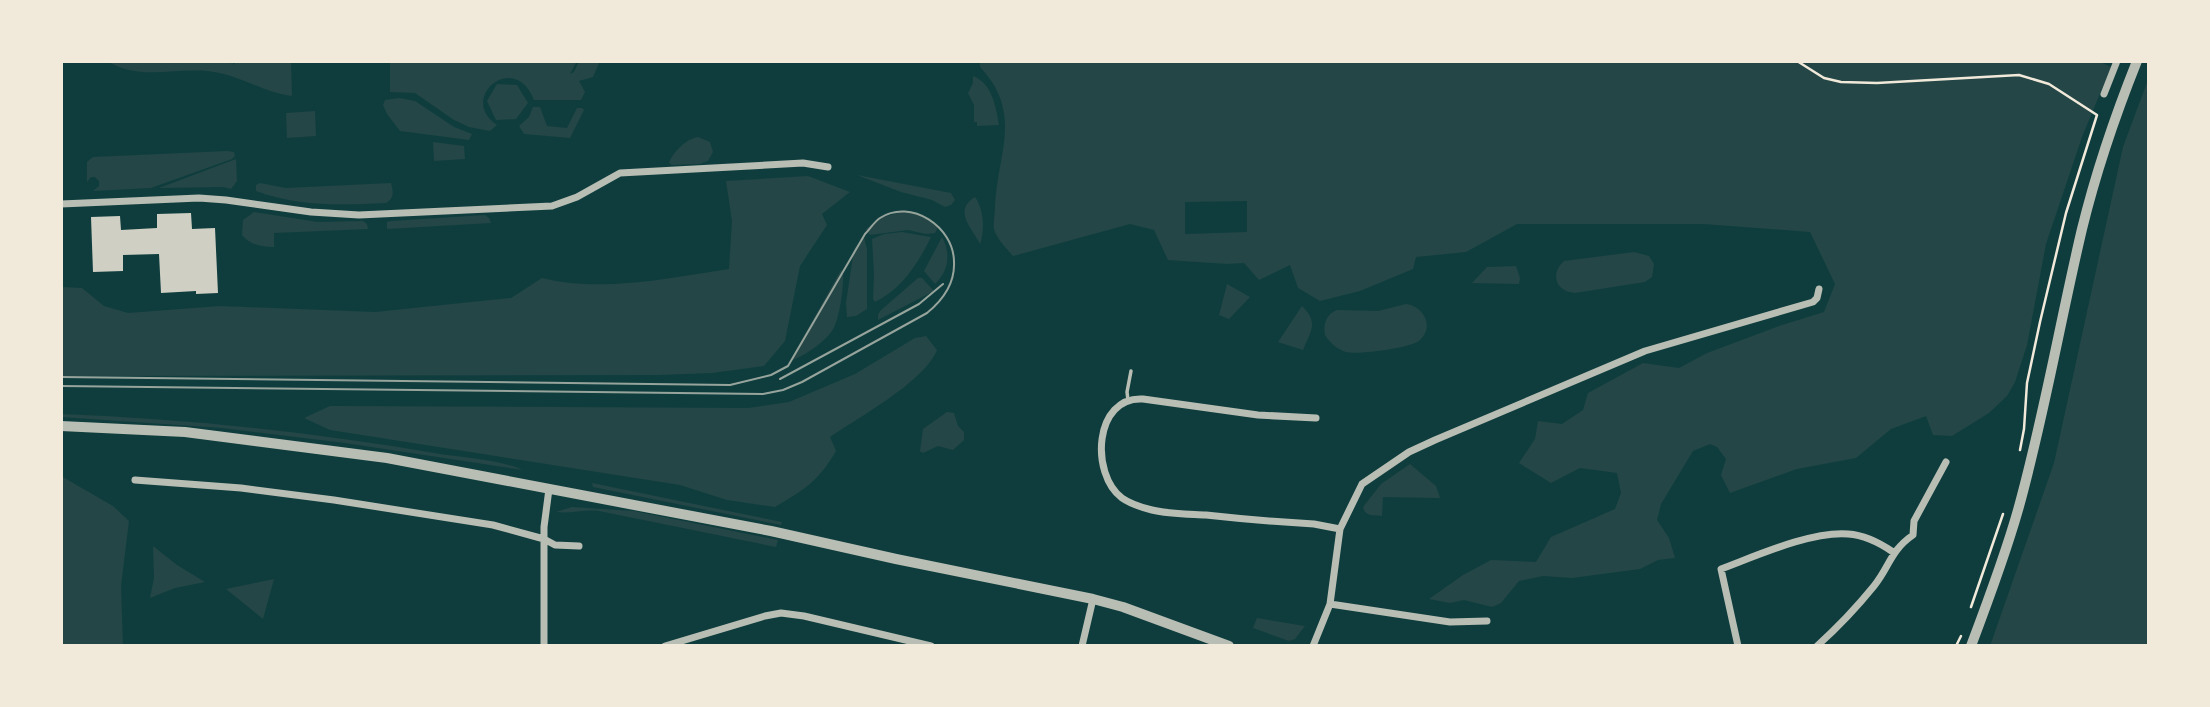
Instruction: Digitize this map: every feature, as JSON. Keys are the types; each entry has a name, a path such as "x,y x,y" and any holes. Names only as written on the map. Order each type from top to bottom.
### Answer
{"street":[{"path":"2104,94 2117,61"},
{"path":"1971,646 2018,510 2086,216 2114,123 2137,61"},
{"path":"61,204 200,198 311,212 359,215 552,206 576,197 621,173 803,163 828,167"},
{"path":"1313,646 1330,604 1340,529 1363,484 1409,452 1625,358 1813,302 1819,289"},
{"path":"1316,418 1258,415 1143,399 1128,400 1114,409 1105,427 1102,441 1104,470 1122,498 1152,510 1314,524 1340,529"},
{"path":"61,426 225,436 387,458 771,531 1093,599 1124,607 1228,646"},
{"path":"1817,646 1874,586 1893,552 1913,535 1914,521 1946,462"},
{"path":"135,480 241,488 334,500 493,525 544,539 555,545 579,546"},
{"path":"544,646 544,517 549,489"},
{"path":"1738,646 1721,569 1816,537 1834,534 1865,537 1893,552"},
{"path":"1082,646 1093,599"},
{"path":"1330,604 1451,622 1487,621"},
{"path":"666,646 765,616 785,614 931,646"}],"lane":[{"path":"1128,400 1130,371"}],"path":[{"path":"1797,61 1824,78 1841,82 1877,83 2019,75 2049,84 2097,115 2066,213 2046,295 2027,383 2024,429 2019,454"},
{"path":"1969,613 2007,503"},
{"path":"1956,646 1965,626"}],"shaded area":[{"path":"107,61 230,61 230,64 232,62 234,65 235,61 291,61 292,96 214,72 133,71"},
{"path":"390,61 577,61 570,74 574,72 579,61 600,61 593,77 579,81 585,92 581,100 534,100 525,85 514,79 503,79 493,84 486,92 483,103 486,114 497,125 490,131 469,127 454,120 415,93 390,92"},
{"path":"980,61 2098,61 2111,67 2082,137 2046,244 2027,345 2015,382 2007,396 1989,413 1952,436 1933,435 1926,416 1891,429 1856,458 1797,469 1730,493 1721,475 1726,459 1717,447 1710,444 1693,451 1661,504 1657,520 1669,538 1675,558 1658,560 1640,569 1572,578 1543,576 1519,581 1501,603 1492,607 1464,600 1450,603 1429,599 1463,575 1491,560 1536,562 1551,537 1615,509 1621,493 1617,473 1580,468 1551,483 1519,463 1535,439 1538,421 1562,424 1583,410 1588,393 1643,363 1679,368 1707,353 1824,312 1835,284 1810,232 1703,224 1517,224 1466,252 1416,257 1413,269 1360,291 1320,301 1298,288 1290,265 1259,280 1244,263 1168,260 1154,230 1130,224 1013,256 999,240 994,227 1005,118 993,84 980,67","holes":["1247,201 1247,232 1185,234 1185,202"]},
{"path":"973,76 989,90 999,125 977,126 977,122 974,122 974,105 968,93"},
{"path":"2149,77 2149,646 1990,646 2054,463 2123,147"},
{"path":"497,84 517,85 528,103 516,119 496,120 487,101"},
{"path":"399,98 415,101 454,127 472,134 469,140 400,131 383,105 385,100"},
{"path":"533,107 540,107 547,126 567,128 577,108 584,110 570,138 524,134 519,126 529,117"},
{"path":"315,111 316,136 287,138 286,113"},
{"path":"698,137 710,142 713,152 708,161 700,164 669,163 680,147"},
{"path":"433,142 464,146 465,159 434,161"},
{"path":"234,152 232,159 151,188 93,191 99,186 99,181 91,177 87,182 87,162 93,157"},
{"path":"236,159 237,181 231,189 159,188"},
{"path":"857,175 951,193 955,200 945,207 932,200 901,192"},
{"path":"808,176 850,192 822,214 827,225 800,266 785,341 764,366 712,373 658,375 61,376 61,287 82,288 104,306 128,313 220,306 375,312 511,298 542,278 612,284 683,276 729,269 732,221 726,181"},
{"path":"260,183 286,188 391,183 393,194 386,203 321,204 289,200 256,191 256,185"},
{"path":"975,197 983,220 980,244 965,214 968,202"},
{"path":"905,211 925,217 938,227 935,233 908,230 870,235 866,229 880,218"},
{"path":"254,212 318,222 363,221 368,229 274,233 274,247 265,247 252,243 242,235 243,220"},
{"path":"485,215 491,223 387,229 387,222 391,221"},
{"path":"902,232 931,237 901,283 875,302 872,239 884,234"},
{"path":"864,237 867,249 867,309 856,316 847,317 846,303 854,249"},
{"path":"942,237 947,249 947,262 935,284 924,271"},
{"path":"1634,252 1649,256 1654,264 1652,277 1645,282 1575,293 1563,289 1557,281 1557,271 1564,261"},
{"path":"1516,266 1519,284 1472,283 1487,267"},
{"path":"841,270 841,302 835,326 814,348 792,360 791,359"},
{"path":"918,278 922,278 934,291 878,320 880,311"},
{"path":"1227,284 1250,297 1229,319 1219,315"},
{"path":"1406,304 1417,308 1427,323 1424,335 1415,343 1352,353 1331,343 1325,335 1326,320 1337,310 1378,311"},
{"path":"1302,306 1312,322 1311,332 1303,350 1278,342"},
{"path":"926,336 937,350 930,362 890,398 830,437 836,451 817,478 775,507 727,500 680,485 330,430 304,418 330,406 748,408 789,402 855,374 915,338"},
{"path":"947,412 954,413 958,426 964,432 964,440 953,450 938,446 923,453 920,451 923,429"},
{"path":"61,414 156,419 299,433 483,460 523,470 345,443 222,428 61,417"},
{"path":"1410,464 1436,486 1440,498 1383,497 1382,516 1366,512 1363,507 1381,484"},
{"path":"61,476 113,506 129,521 121,586 123,646 61,646"},
{"path":"592,483 782,522 781,525 593,487"},
{"path":"572,507 634,511 778,540 776,547 599,511 556,512"},
{"path":"153,546 205,582 175,588 150,598 154,578"},
{"path":"274,579 263,619 226,589"},
{"path":"1257,618 1305,626 1295,639 1289,641 1253,628"}],"building":[{"path":"191,213 192,229 215,228 218,293 161,293 159,254 123,255 123,271 93,272 91,217 120,216 121,230 157,228 157,214"}],"tram line":[{"path":"61,377 730,385 771,375 788,366 865,234 880,218 905,212 929,219 947,238 954,262 947,290 927,313 802,382 763,394 61,386"},
{"path":"780,379 919,304 943,284"}]}
